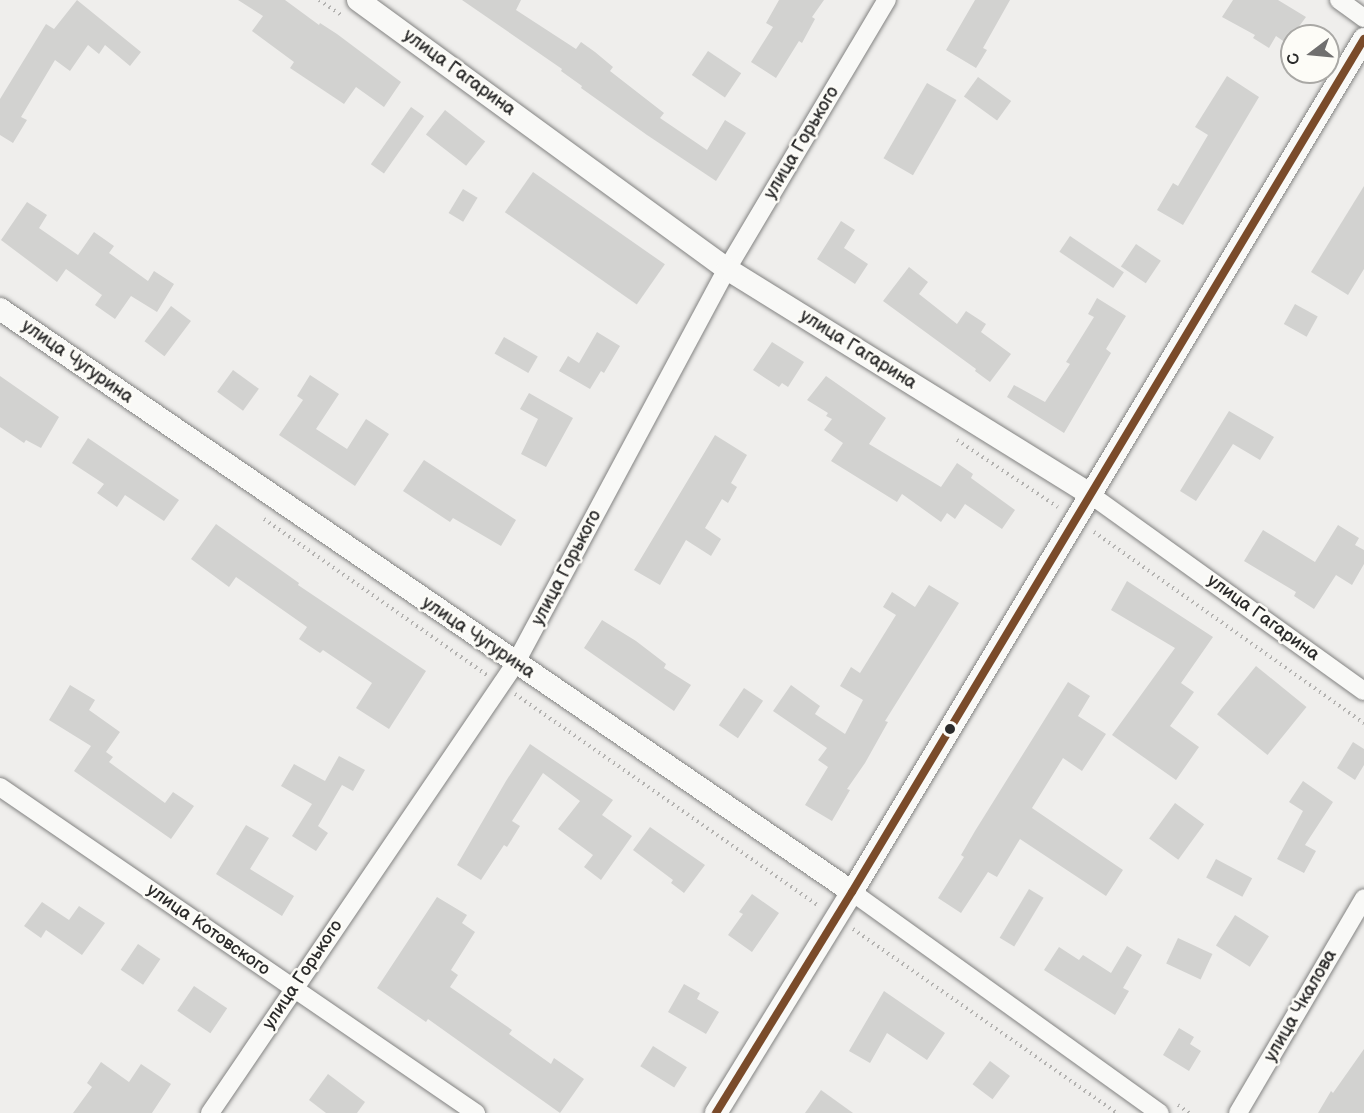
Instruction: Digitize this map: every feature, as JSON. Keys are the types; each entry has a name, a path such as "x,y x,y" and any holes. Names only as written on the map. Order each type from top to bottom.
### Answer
{"street":[{"name":"улица Гагарина","path":"358,0 727,269 1091,495 1364,691"},
{"name":"улица Горького","path":"210,1113 515,664 727,269 887,0"},
{"path":"1339,0 1364,18"},
{"path":"716,1113 852,892 1364,39"},
{"name":"улица Чугурина","path":"0,309 515,664 852,892 1161,1113"},
{"name":"улица Котовского","path":"0,787 476,1113"},
{"name":"улица Чкалова","path":"1238,1113 1364,898"}],"path":[{"path":"255,513 1117,1113"}],"building":[{"path":"77,0 141,52 130,66 105,45 99,54 88,45 70,71 55,60 21,117 27,120 13,143 0,135 0,99 46,24 54,29"},
{"path":"238,0 285,0 319,25 320,23 337,34 401,82 384,107 356,87 344,104 290,68 294,62 252,31 263,16"},
{"path":"462,0 521,0 516,10 576,49 581,42 595,52 613,67 610,71 664,113 660,118 707,150 725,120 746,133 716,181 581,88 582,86 561,71 562,69"},
{"path":"779,0 824,0 812,17 815,19 802,43 799,41 776,78 751,62 773,27 766,23"},
{"path":"975,0 1010,0 983,48 987,50 976,68 946,50"},
{"path":"1233,0 1278,0 1306,17 1301,24 1280,24 1280,39 1276,36 1269,48 1253,38 1255,35 1222,17"},
{"path":"708,51 741,73 725,97 692,75"},
{"path":"1227,76 1259,97 1183,225 1157,210 1173,183 1178,186 1208,135 1195,127"},
{"path":"978,77 1011,101 997,121 964,96"},
{"path":"927,83 956,100 913,175 884,158"},
{"path":"411,107 424,116 384,174 371,164"},
{"path":"445,110 485,141 466,166 426,134"},
{"path":"533,172 665,264 637,304 505,212"},
{"path":"1364,186 1364,269 1348,295 1311,272"},
{"path":"463,189 478,198 463,222 449,213"},
{"path":"27,202 47,215 39,228 78,255 94,232 114,246 109,253 148,281 154,271 174,284 157,312 131,296 115,319 95,305 102,295 66,269 57,282 1,240"},
{"path":"841,221 855,230 844,248 868,264 855,284 817,259"},
{"path":"1070,236 1124,272 1113,288 1059,252"},
{"path":"1136,244 1161,261 1146,283 1121,266"},
{"path":"909,267 928,282 919,294 957,324 966,311 986,324 981,332 1011,354 990,382 975,371 976,369 883,301"},
{"path":"1097,298 1126,316 1106,349 1111,353 1064,433 1007,397 1014,385 1045,402 1070,364 1066,362 1094,317 1088,314"},
{"path":"1295,304 1318,317 1307,337 1284,324"},
{"path":"171,306 191,321 164,356 145,341"},
{"path":"597,332 620,346 604,373 601,371 590,389 559,371 568,356 579,363"},
{"path":"504,337 538,356 528,373 494,353"},
{"path":"772,342 804,362 788,387 782,383 779,387 753,370"},
{"path":"233,370 259,389 243,411 217,392"},
{"path":"310,375 339,394 316,429 347,449 366,419 389,434 355,486 279,435 303,400 297,396"},
{"path":"0,376 59,417 41,448 26,440 24,443 0,427"},
{"path":"826,376 886,418 869,444 941,487 957,463 973,474 971,478 1015,510 1002,529 965,504 955,519 947,513 941,522 902,494 897,502 831,461 843,443 824,430 832,419 826,416 828,413 807,400"},
{"path":"529,393 573,418 546,467 521,454 538,419 520,409"},
{"path":"1229,411 1274,437 1260,460 1233,444 1196,501 1180,491"},
{"path":"715,435 747,455 731,483 737,487 728,503 722,499 705,528 721,539 711,556 686,540 660,585 634,570"},
{"path":"88,438 179,500 164,521 125,495 117,507 97,493 104,484 72,463"},
{"path":"424,460 516,520 501,546 453,518 450,522 403,491"},
{"path":"216,524 299,583 298,585 426,671 389,729 356,708 372,683 323,650 320,653 299,639 307,627 236,577 229,587 191,559"},
{"path":"1338,525 1359,538 1355,545 1364,550 1364,564 1352,585 1336,575 1314,609 1294,596 1296,592 1244,561 1263,530 1315,562"},
{"path":"1127,581 1213,637 1181,683 1194,692 1170,726 1199,747 1176,780 1112,735 1175,648 1111,610"},
{"path":"929,585 959,603 885,721 888,722 847,789 850,790 832,821 805,805 828,767 818,760 827,748 773,711 791,685 820,706 815,714 845,734 863,700 840,686 851,667 860,673 896,615 883,607 892,592 915,607"},
{"path":"602,620 636,641 666,664 664,668 691,685 674,711 584,648"},
{"path":"1256,666 1307,707 1267,755 1217,714"},
{"path":"1068,682 1090,696 1078,716 1106,734 1082,771 1063,758 1032,808 1123,870 1106,896 1020,839 997,877 988,872 961,913 938,898 964,857 961,855 975,831"},
{"path":"70,685 95,700 89,710 120,732 106,752 113,757 109,762 165,803 173,792 194,806 171,839 74,771 91,746 49,720"},
{"path":"744,688 763,701 738,738 719,725"},
{"path":"1353,742 1364,749 1364,765 1355,780 1337,768"},
{"path":"530,744 613,800 602,815 632,836 601,880 584,867 593,855 558,829 580,801 543,773 512,821 520,826 507,847 504,845 481,880 457,865"},
{"path":"339,756 365,770 353,791 342,785 318,826 328,833 316,851 292,836 312,804 281,786 294,764 325,781"},
{"path":"1303,781 1333,802 1305,845 1316,851 1304,873 1277,859 1303,811 1289,802"},
{"path":"1175,803 1204,824 1178,860 1149,839"},
{"path":"246,825 269,838 250,869 294,896 282,916 216,874"},
{"path":"650,827 705,865 684,893 671,883 673,880 633,850"},
{"path":"1216,859 1252,878 1242,897 1206,878"},
{"path":"1029,889 1044,898 1014,947 1000,938"},
{"path":"752,894 779,913 752,952 728,935 743,914 739,912"},
{"path":"437,897 467,915 462,923 475,932 451,970 458,975 450,987 512,1030 509,1034 551,1064 554,1058 584,1079 560,1113 428,1019 426,1022 377,988"},
{"path":"42,902 69,920 79,906 105,923 82,955 46,930 41,938 24,926"},
{"path":"1235,915 1269,936 1250,967 1216,946"},
{"path":"1178,938 1212,954 1201,979 1166,963"},
{"path":"138,944 160,959 143,985 121,970"},
{"path":"1127,946 1142,955 1123,988 1129,991 1115,1015 1044,970 1059,947 1079,960 1083,955 1111,973"},
{"path":"684,984 700,993 697,999 719,1012 706,1034 668,1012"},
{"path":"194,986 227,1008 210,1033 177,1011"},
{"path":"884,991 945,1033 927,1060 887,1033 870,1063 849,1051"},
{"path":"1179,1028 1194,1037 1190,1044 1201,1051 1189,1071 1163,1055"},
{"path":"653,1046 687,1067 674,1088 640,1066"},
{"path":"1364,1049 1364,1113 1318,1113 1331,1091 1333,1093"},
{"path":"990,1061 1010,1076 993,1099 973,1084"},
{"path":"101,1062 129,1082 141,1064 171,1084 152,1113 73,1113 92,1087 87,1083"},
{"path":"328,1074 365,1102 357,1113 326,1113 309,1100"},
{"path":"821,1090 853,1113 805,1113"}],"transit line":[{"path":"716,1113 852,892 1364,39"}]}
